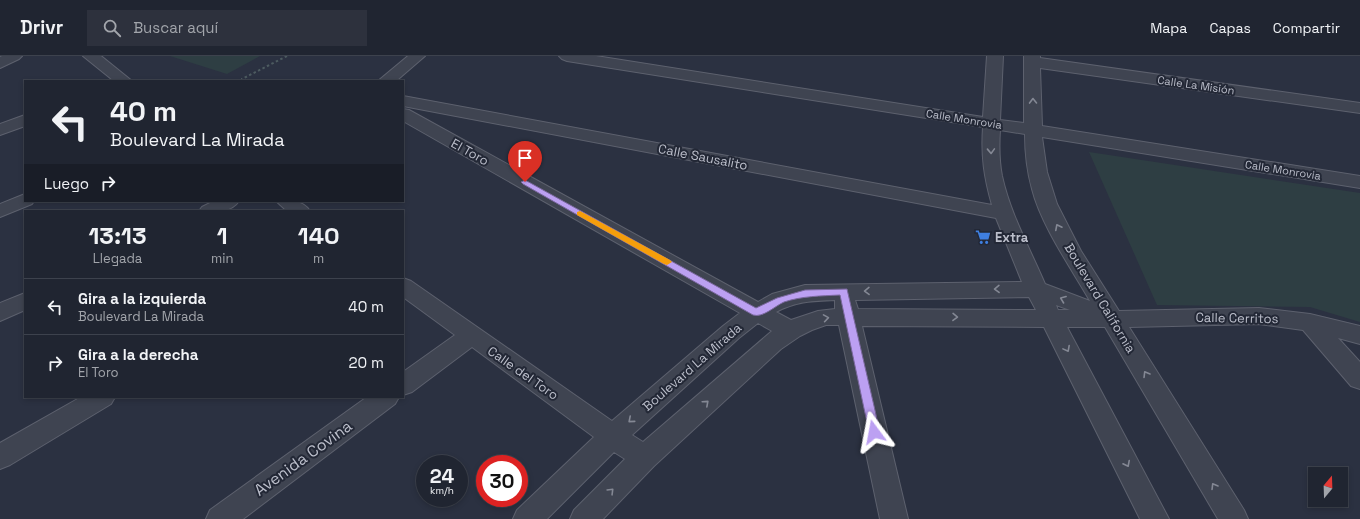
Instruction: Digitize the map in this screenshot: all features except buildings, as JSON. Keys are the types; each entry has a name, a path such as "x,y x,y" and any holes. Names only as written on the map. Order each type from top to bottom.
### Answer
{"street":[{"path":"0,63 14,56"},
{"path":"91,56 123,80"},
{"path":"387,80 417,56"},
{"name":"Calle Monrovia","path":"567,56 1360,182"},
{"path":"991,56 990,150 993,176 1004,213 1036,289 1156,519"},
{"name":"Calle La Misión","path":"1032,59 1360,108"},
{"name":"Boulevard California","path":"1032,59 1033,130 1041,188 1050,209 1071,252 1234,519"},
{"name":"Calle Sausalito","path":"404,101 1004,213"},
{"name":"El Toro","path":"404,115 789,330"},
{"path":"0,130 24,120"},
{"path":"0,211 24,200"},
{"path":"211,210 227,202"},
{"path":"287,202 299,210"},
{"name":"Calle del Toro","path":"404,287 470,336 644,458"},
{"name":"Boulevard La Mirada","path":"527,519 613,436 731,332 756,312 780,300 805,293 1036,289"},
{"name":"Calle Cerritos","path":"1036,289 1113,319"},
{"path":"843,292 894,519"},
{"path":"0,313 24,301"},
{"path":"584,519 644,458 789,330 807,322 826,317 848,316 1051,319"},
{"name":"Calle Cerritos","path":"1051,319 1259,316 1310,322 1360,336"},
{"path":"1310,322 1360,379"},
{"path":"404,384 470,336"},
{"path":"0,457 100,398"},
{"name":"Avenida Covina","path":"220,519 385,398"}],"path":[{"path":"242,80 287,56"}],"shaded area":[{"path":"170,56 260,56 227,74"},
{"path":"1089,152 1360,193 1360,322 1310,307 1157,305"}],"slow traffic":[{"path":"580,213 667,262"}],"place":[{"name":"Extra","path":"983,237"}],"route":[{"path":"525,182 756,312 780,300 805,293 843,292 874,432"}]}
